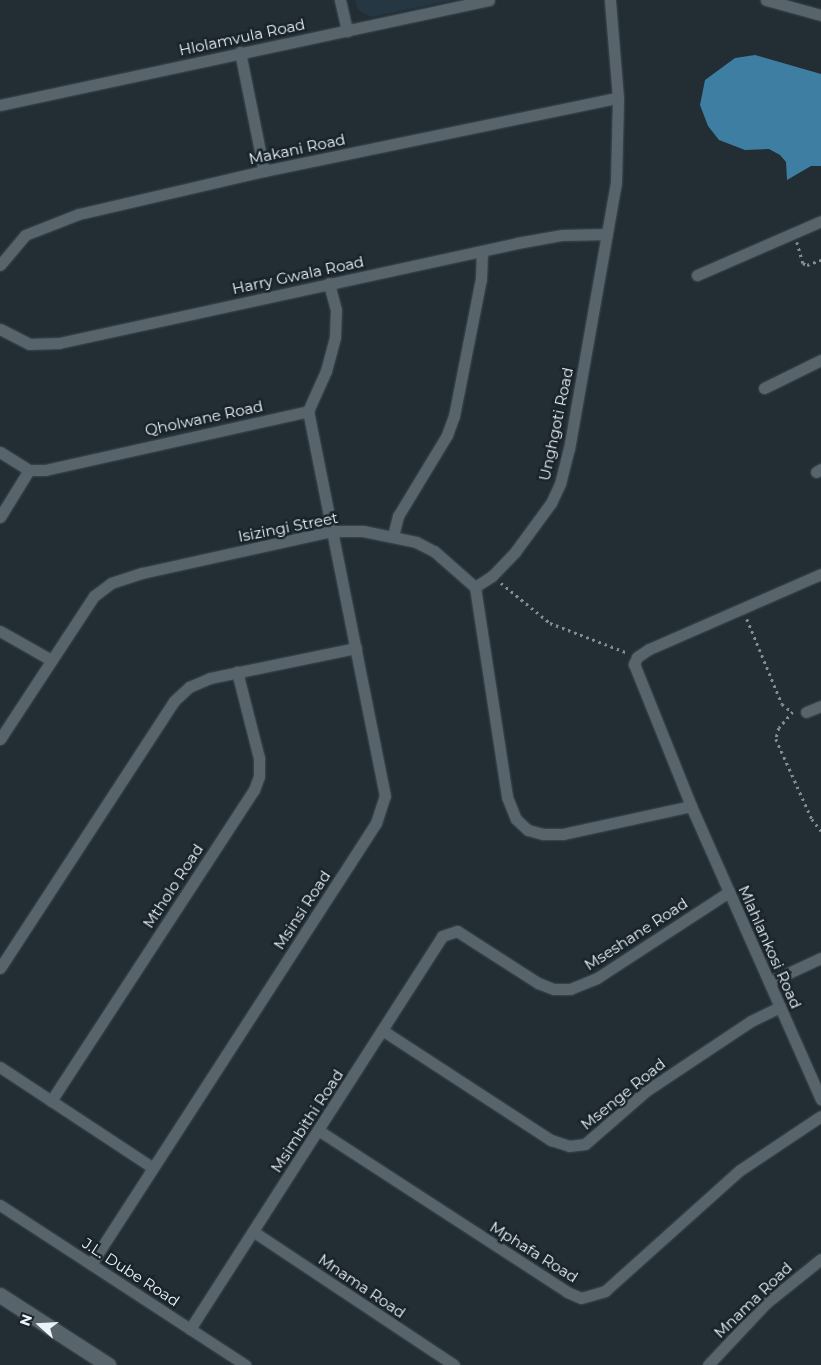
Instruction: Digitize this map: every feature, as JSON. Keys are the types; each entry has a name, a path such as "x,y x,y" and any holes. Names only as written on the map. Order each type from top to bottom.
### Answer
{"street":[{"path":"340,0 347,31"},
{"name":"Hlolamvula Road","path":"0,105 489,0"},
{"name":"Unghgoti Road","path":"475,587 492,576 538,522 560,484 607,234 618,163 618,98 610,0"},
{"path":"766,0 821,15"},
{"path":"240,52 264,171"},
{"name":"Makani Road","path":"0,265 19,240 43,226 79,214 264,171 618,98"},
{"path":"697,275 795,234 821,221"},
{"name":"Harry Gwala Road","path":"0,329 29,344 59,343 329,283 562,235 607,234"},
{"path":"393,536 398,516 447,436 454,416 481,279 482,251"},
{"path":"308,411 326,371 335,337 336,310 329,283"},
{"path":"764,388 821,360"},
{"name":"Qholwane Road","path":"29,470 45,470 308,411"},
{"name":"Msinsi Road","path":"91,1264 376,823 383,806 385,796 308,411"},
{"path":"0,452 29,470 0,517"},
{"name":"Isizingi Street","path":"0,739 94,596 111,583 142,573 332,531 363,531 393,536 434,551 475,587"},
{"path":"637,657 679,635 743,611 821,574"},
{"path":"475,587 507,797 516,819 528,830 543,834 562,834 691,806"},
{"path":"0,631 51,660"},
{"path":"0,968 174,701 196,684 238,672 356,648"},
{"name":"Mlahlankosi Road","path":"637,657 634,670 691,806 821,1100"},
{"name":"Mtholo Road","path":"51,1101 254,790 259,776 259,758 238,672"},
{"path":"806,712 821,706"},
{"name":"Mseshane Road","path":"450,932 457,932 538,983 554,989 570,989 597,978 729,892"},
{"name":"Msimbithi Road","path":"190,1329 254,1232 442,936 450,932"},
{"path":"769,982 821,958"},
{"name":"Msenge Road","path":"382,1030 551,1140 569,1146 584,1144 646,1090 751,1021 780,1007"},
{"path":"0,1067 153,1168"},
{"name":"Mphafa Road","path":"318,1130 567,1292 581,1298 605,1291 740,1170 821,1116"},
{"name":"J.L. Dube Road","path":"0,1205 245,1365"},
{"name":"Mnama Road","path":"254,1232 454,1365"},
{"name":"Mnama Road","path":"708,1365 765,1304 821,1259"},
{"path":"0,1294 108,1365"}],"path":[{"path":"795,234 803,263 806,265 821,260"},
{"path":"492,576 550,623 637,657"},
{"path":"743,611 782,704 793,712 806,712"},
{"path":"793,712 779,728 776,739 812,819 821,831"}],"shaded area":[{"path":"355,0 453,0 371,17 358,10"}],"water":[{"path":"755,55 821,74 821,166 811,166 787,180 786,162 780,155 769,149 745,150 719,140 708,126 700,105 705,80 735,58"}]}
